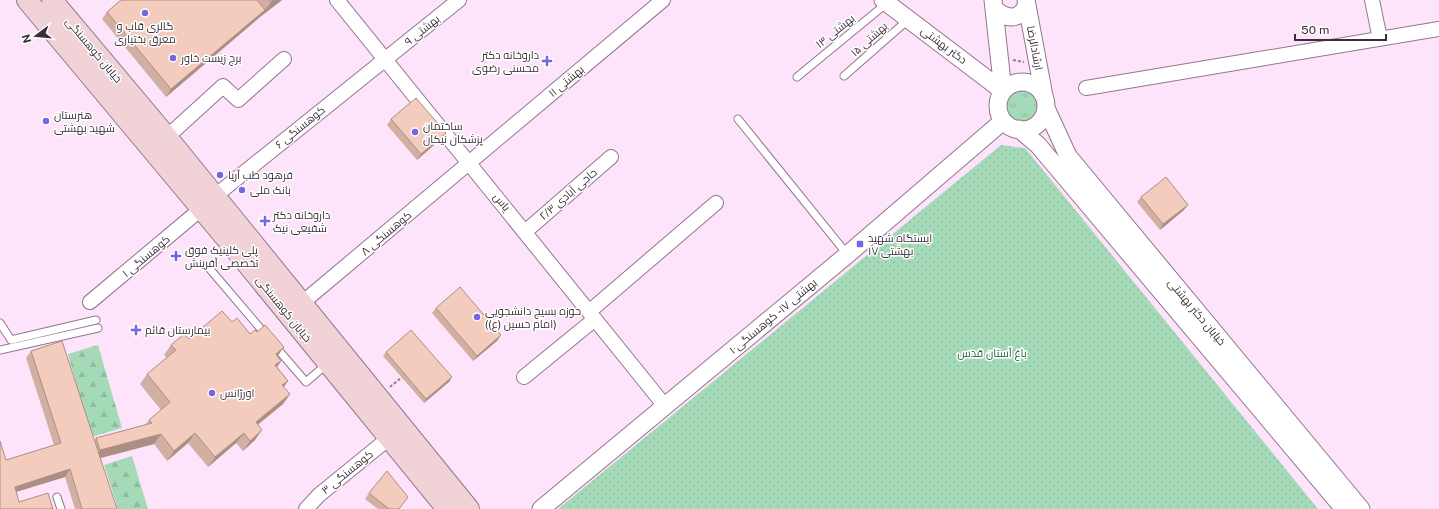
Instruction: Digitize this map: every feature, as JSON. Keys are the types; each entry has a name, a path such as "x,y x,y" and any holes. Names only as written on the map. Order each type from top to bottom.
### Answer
{"main road":[{"name":"خیابان کوهسنگی","path":"27,0 208,202 302,303 469,509"},
{"name":"خیابان کوهسنگی","path":"52,0 167,138 208,202 328,363 447,509"}],"street":[{"name":"یاس","path":"337,0 526,231 665,406"},
{"name":"بهشتی ۹","path":"385,59 459,0"},
{"name":"بهشتی ۱۱","path":"469,163 663,0"},
{"path":"1372,0 1380,39"},
{"name":"دکتر بهشتی","path":"885,1 1003,91"},
{"path":"994,4 1004,16 1016,17 1023,12 1026,3"},
{"name":"ارشادالرضا","path":"1026,3 1045,102"},
{"path":"994,4 1003,91"},
{"path":"1086,88 1439,29"},
{"path":"167,138 223,86 238,100 284,59"},
{"name":"کوهسنگی ۶","path":"208,202 385,59"},
{"path":"1024,82 1036,86 1045,102 1044,114 1037,124 1026,129 1013,128 1003,121 998,109 1000,97 1003,91 1012,84 1024,82"},
{"name":"خیابان دکتر بهشتی","path":"1045,102 1068,156 1361,509"},
{"name":"بهشتی ۱۷ - کوهسنگی۱۰","path":"541,509 847,254 1003,121"},
{"name":"خیابان دکتر بهشتی","path":"1020,129 1038,145 1344,509"},
{"name":"حاجی آبادی ۲/۳","path":"526,231 611,157"},
{"name":"کوهسنگی ۸","path":"302,303 469,163"},
{"name":"کوهسنگی ۱","path":"90,302 208,202"},
{"path":"524,377 716,203"},
{"name":"کوهسنگی ۳","path":"306,509 319,495 389,438"}],"lane":[{"name":"بهشتی ۱۳","path":"797,77 885,1"},
{"name":"بهشتی ۱۵","path":"844,76 909,19"},
{"path":"738,119 847,254"},
{"path":"210,268 306,382 328,363"},
{"path":"0,323 11,340 96,320"},
{"path":"0,350 98,328"},
{"path":"57,497 61,509"}],"green space":[{"path":"1022,90 1033,95 1038,106 1033,117 1022,122 1011,117 1006,106 1011,95"},
{"name":"باغ آستان قدس","path":"1001,145 1025,148 1318,509 558,509"},
{"path":"98,345 122,428 91,437 68,354"},
{"path":"132,456 148,509 118,509 104,465"}],"building":[{"name":"برج زیست خاور","path":"121,0 257,0 265,10 171,89 107,12"},
{"name":"ساختمان پزشکان نیکان","path":"416,98 446,133 421,154 391,119"},
{"path":"1166,177 1188,205 1163,224 1141,197"},
{"path":"460,287 501,335 477,356 436,308"},
{"name":"اورژانس","path":"222,311 232,322 237,318 250,334 255,330 257,332 265,325 284,347 276,354 281,361 275,365 288,381 282,385 290,394 256,422 262,430 250,441 244,433 215,457 195,433 174,451 161,434 100,450 96,438 152,423 149,420 170,402 147,374 176,350 171,345 184,334 189,339"},
{"path":"411,330 452,377 426,399 386,352"},
{"path":"62,341 117,509 82,509 70,469 15,487 19,502 48,493 53,509 0,509 0,441 6,460 61,443 31,351"},
{"path":"387,471 408,497 399,509 389,509 369,493"}],"place":[{"name":"گالری قاب و معرق بختیاری","path":"145,13"},
{"name":"برج زیست خاور","path":"173,58"},
{"name":"داروخانه دکتر محسنی رضوی","path":"547,61"},
{"name":"هنرستان شهید بهشتی","path":"46,121"},
{"name":"ساختمان پزشکان نیکان","path":"415,132"},
{"name":"فرهود طب آریا","path":"220,175"},
{"name":"بانک ملی","path":"242,190"},
{"name":"داروخانه دکتر شفیعی نیک","path":"265,221"},
{"name":"ایستگاه شهید بهشتی ۱۷","path":"860,244"},
{"name":"پلی کلینیک فوق تخصصی آفرینش","path":"176,256"},
{"name":"حوزه بسیج دانشجویی (امام حسین (ع))","path":"477,317"},
{"name":"بیمارستان قائم","path":"136,330"},
{"name":"اورژانس","path":"212,393"}]}
